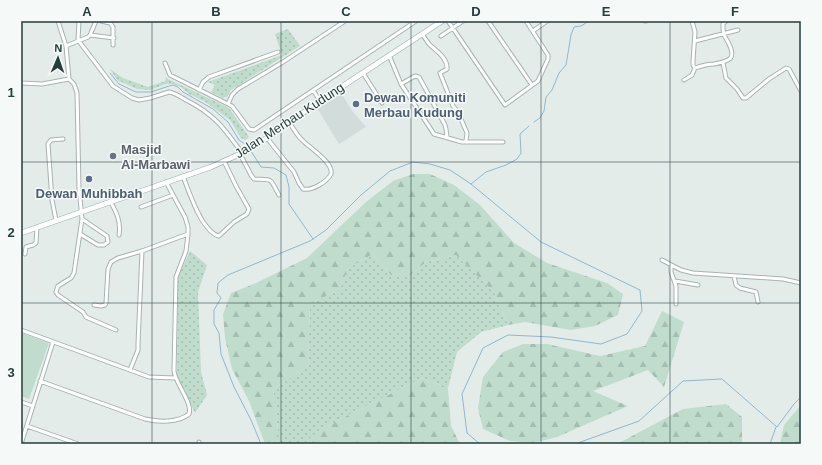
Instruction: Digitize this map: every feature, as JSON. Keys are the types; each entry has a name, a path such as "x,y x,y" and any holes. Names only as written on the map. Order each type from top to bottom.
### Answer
{"main road":[{"name":"Jalan Merbau Kudung","path":"21,233 183,176 241,153 267,138 320,101 442,21"}],"street":[{"path":"58,21 66,46 69,80 76,89 78,108 80,211 82,219 74,273 71,278 58,286 56,292 58,295 83,312 86,317 116,330"},
{"path":"79,21 78,40 114,86 120,91 139,100 169,92 198,106 214,117 225,129 241,153 251,176 254,179 267,178 270,180 279,195"},
{"path":"90,35 96,21"},
{"path":"101,21 112,25 114,29 113,45"},
{"path":"228,104 232,95 238,89 346,21"},
{"path":"165,63 170,75 232,106 249,129 254,130 416,21"},
{"path":"448,21 505,105 538,81 548,59 548,55 526,21"},
{"path":"441,36 463,21"},
{"path":"488,21 532,85"},
{"path":"533,31 547,21"},
{"path":"684,80 692,75 695,68 693,65 695,41 694,25 692,21"},
{"path":"695,68 723,63 728,61 732,55 728,41 723,34 723,24 726,21"},
{"path":"695,41 738,30"},
{"path":"422,34 446,63 447,68 440,74 453,106 458,112 467,133 466,141"},
{"path":"66,46 90,35 114,38"},
{"path":"199,90 203,82 209,77 278,52"},
{"path":"389,55 401,84 432,132 436,135 462,142 503,142"},
{"path":"723,63 726,78 737,89 743,98 746,98 769,79 786,68 789,69 801,91"},
{"path":"363,73 382,103"},
{"path":"401,84 415,76 419,77 445,125 447,138"},
{"path":"21,83 42,84 69,80"},
{"path":"313,90 320,101"},
{"path":"267,138 294,172 303,189 312,189 330,177 331,167 327,161 312,150 300,138 289,122"},
{"path":"56,220 52,200 48,144 52,140 63,139"},
{"path":"183,176 206,226 216,236 219,236 234,222 247,214 249,208 224,161"},
{"path":"40,381 145,420 167,421 187,416 190,412 190,407 175,378 174,371 176,277 186,251 188,234 184,217 166,182"},
{"path":"141,207 173,196"},
{"path":"110,201 119,217 119,235"},
{"path":"80,234 98,245 104,246 108,242 107,236 82,219"},
{"path":"24,254 26,247 33,246 36,243 37,227"},
{"path":"94,304 101,306 105,305 106,303 108,268 111,262 118,258 188,234"},
{"path":"130,370 138,350 142,251"},
{"path":"662,260 681,270 693,272 783,279 801,283"},
{"path":"671,266 671,272 675,281 676,304"},
{"path":"734,276 736,285 740,288 756,292 758,302"},
{"path":"675,281 698,285"},
{"path":"21,330 149,377 175,378"},
{"path":"21,444 53,342"},
{"path":"21,402 33,406"},
{"path":"27,426 78,444"}],"shaded area":[{"path":"341,93 353,112 366,127 339,144 317,108"}],"green space":[{"path":"288,29 300,46 231,90 228,96 223,98 211,92 215,85 208,82 282,55 275,34"},
{"path":"110,69 123,78 148,87 165,81 166,78 229,108 249,137 245,140 241,138 230,120 204,101 189,94 181,87 166,84 150,90 137,89 117,80"},
{"path":"413,174 430,174 454,185 480,205 514,243 547,263 607,283 623,294 618,315 595,326 571,330 525,322 508,325 494,292 456,255 426,262 411,274 391,275 373,254 348,268 340,289 310,304 308,366 273,389 279,440 265,444 249,401 232,369 225,338 223,314 231,293 254,284 307,258 366,202 393,181"},
{"path":"190,251 207,265 198,292 201,372 207,395 195,413 177,375 178,277"},
{"path":"373,254 391,275 411,274 426,262 456,255 494,292 508,325 481,332 457,352 448,388 422,378 321,429 304,444 274,444 273,442 279,440 273,389 308,366 310,304 340,289 348,268"},
{"path":"662,311 684,322 664,387 648,370 593,391 628,406 557,437 533,443 510,441 483,429 478,408 483,377 503,352 523,344 547,344 600,356 645,346"},
{"path":"21,333 49,343 29,399 21,396"},
{"path":"422,378 448,388 451,426 460,444 304,444 321,429"},
{"path":"726,404 742,417 742,444 617,444 683,409"},
{"path":"801,405 801,444 780,444 784,425"}],"waterway":[{"path":"534,122 540,118 544,111 546,97 552,90 559,73 566,65 571,35 574,27 581,26 589,21"},
{"path":"110,73 119,84 136,92 151,92 173,85 178,87 183,92 213,109 228,122 239,140 248,146"},
{"path":"471,184 486,172 506,165 517,159 521,153 520,134 529,126"},
{"path":"251,151 261,167 274,168 286,175 289,187 289,204 313,239"},
{"path":"261,444 251,420 234,387 221,354 219,333 214,324 214,310 221,298 217,293 218,283 228,275 310,241 326,230 361,195 390,171 413,162 430,164 450,170 471,184 541,242 640,290 642,311 627,334 601,344 551,337 508,335 483,348 462,394 467,433 480,444"},
{"path":"575,444 639,421 683,381 722,379 777,427 801,397"},
{"path":"770,444 776,427"}],"place":[{"name":"Dewan Komuniti Merbau Kudung","path":"356,104"},
{"name":"Masjid Al-Marbawi","path":"113,156"},
{"name":"Dewan Muhibbah","path":"89,179"}]}
